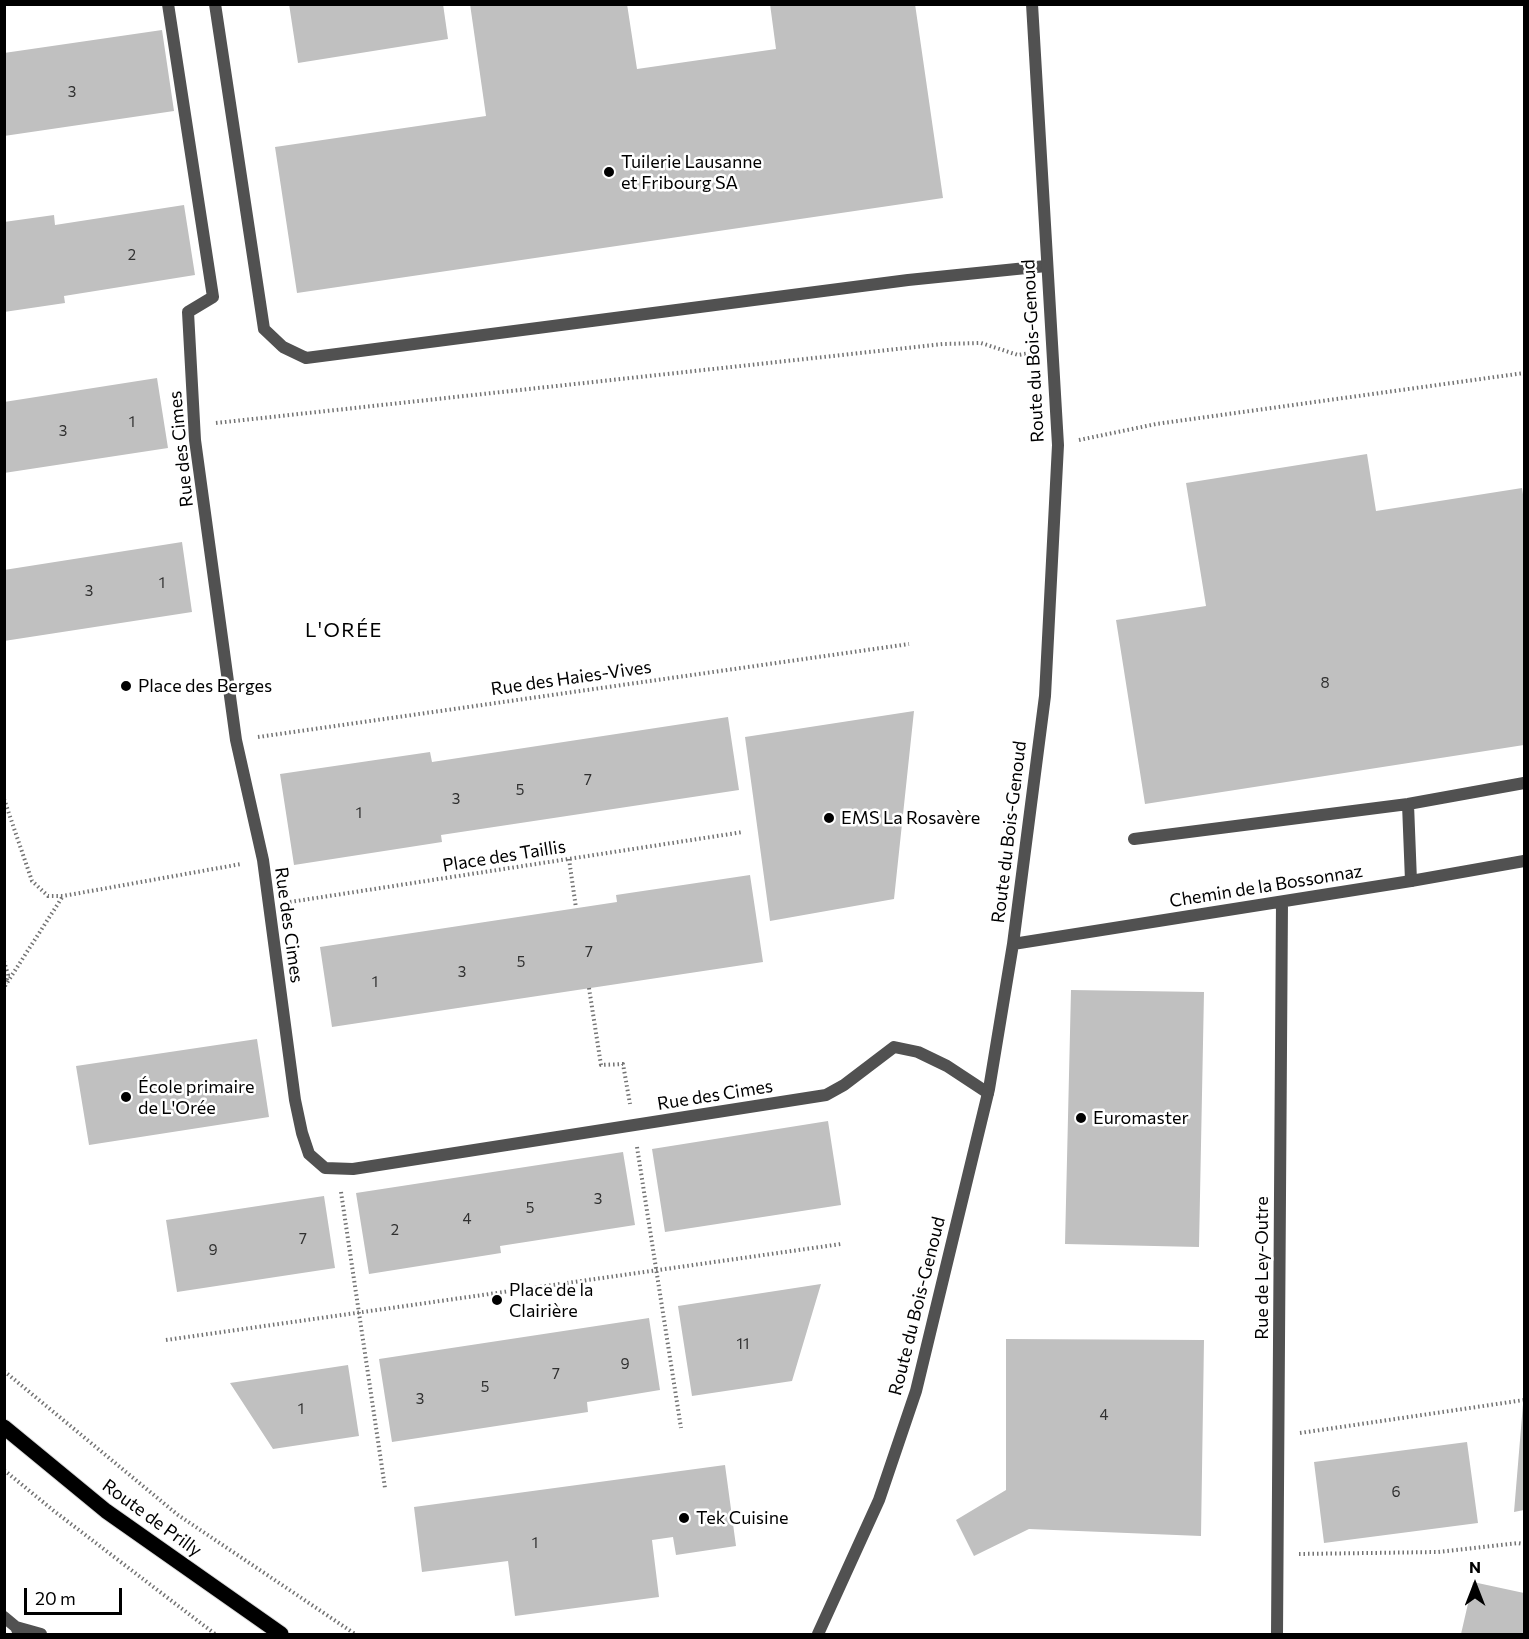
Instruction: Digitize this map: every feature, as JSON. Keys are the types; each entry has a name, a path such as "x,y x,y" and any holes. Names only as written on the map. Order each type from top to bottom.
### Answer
{"main road":[{"name":"Route de Prilly","path":"4,1427 106,1511 281,1635"}],"street":[{"name":"Rue des Cimes","path":"168,4 213,297 188,312 194,425 236,740 262,860 293,1089 309,1154 325,1168 353,1169 826,1095 844,1085 894,1047 918,1052 938,1061 988,1092"},
{"path":"215,4 264,329 283,347 306,358 908,280 1046,266"},
{"name":"Route du Bois-Genoud","path":"818,1635 879,1500 916,1391 988,1092 1013,944 1045,696 1058,445 1032,4"},
{"path":"1134,839 1408,804 1524,783"},
{"path":"1408,804 1412,881"},
{"name":"Chemin de la Bossonnaz","path":"1013,944 1524,861"},
{"name":"Rue de Ley-Outre","path":"1277,1635 1282,902"},
{"path":"4,1617 17,1631 42,1635"}],"path":[{"path":"194,425 943,344 981,343 1018,355 1051,350"},
{"path":"1058,445 1156,424 1524,373"},
{"name":"Rue des Haies-Vives","path":"236,740 909,644"},
{"path":"4,799 32,881 48,896 63,896 262,860"},
{"name":"Place des Taillis","path":"269,906 743,832"},
{"path":"569,859 576,908"},
{"path":"5,986 63,896"},
{"path":"4,961 8,975 5,986"},
{"path":"589,988 601,1065 623,1064 681,1428"},
{"path":"338,1169 385,1488"},
{"path":"166,1340 841,1244"},
{"path":"4,1371 178,1515 355,1635"},
{"path":"1278,1437 1524,1400"},
{"path":"4,1470 81,1533 215,1635"},
{"path":"1278,1554 1438,1552 1518,1543 1524,1545"}],"building":[{"path":"289,4 443,4 448,39 298,63"},
{"name":"Tuilerie Lausanne et Fribourg SA","path":"470,4 627,4 637,69 776,49 770,4 915,4 943,198 297,293 275,147 486,116"},
{"path":"162,30 174,111 4,136 4,53"},
{"path":"184,205 195,275 64,296 65,303 4,312 4,222 54,215 55,225"},
{"path":"157,378 168,448 4,473 4,402"},
{"path":"1367,454 1376,511 1522,488 1524,501 1524,745 1145,804 1116,620 1206,606 1186,483"},
{"path":"182,542 192,612 4,641 4,570"},
{"name":"EMS La Rosavère","path":"914,711 894,899 770,921 745,737"},
{"path":"728,717 739,790 441,835 442,842 294,865 280,774 430,752 432,762"},
{"path":"750,875 763,962 332,1027 320,947 617,902 616,895"},
{"path":"1071,990 1204,992 1199,1247 1065,1244"},
{"path":"257,1039 269,1117 89,1145 76,1066"},
{"path":"828,1121 841,1205 665,1232 652,1149"},
{"path":"623,1152 635,1225 500,1246 501,1253 369,1274 356,1193"},
{"path":"324,1196 335,1268 177,1292 166,1220"},
{"path":"821,1284 792,1381 692,1396 678,1306"},
{"path":"649,1318 660,1390 587,1402 588,1412 392,1442 379,1359"},
{"path":"1006,1339 1204,1340 1201,1536 1029,1529 974,1556 956,1520 1006,1490"},
{"path":"348,1365 359,1436 273,1449 230,1383"},
{"path":"1523,1404 1524,1510 1514,1512"},
{"path":"1467,1442 1478,1523 1324,1543 1314,1462"},
{"path":"725,1465 736,1546 676,1555 673,1537 652,1540 659,1597 515,1616 508,1561 422,1572 414,1507"},
{"path":"1473,1582 1524,1593 1524,1634 1461,1634"}],"place":[{"name":"Tuilerie Lausanne et Fribourg SA","path":"609,172"},
{"name":"Place des Berges","path":"126,686"},
{"name":"EMS La Rosavère","path":"829,818"},
{"name":"École primaire de L'Orée","path":"126,1097"},
{"name":"Euromaster","path":"1081,1118"},
{"name":"Place de la Clairière","path":"497,1300"},
{"name":"Tek Cuisine","path":"684,1518"}],"district":[{"name":"L'ORÉE","path":"344,630"}]}
